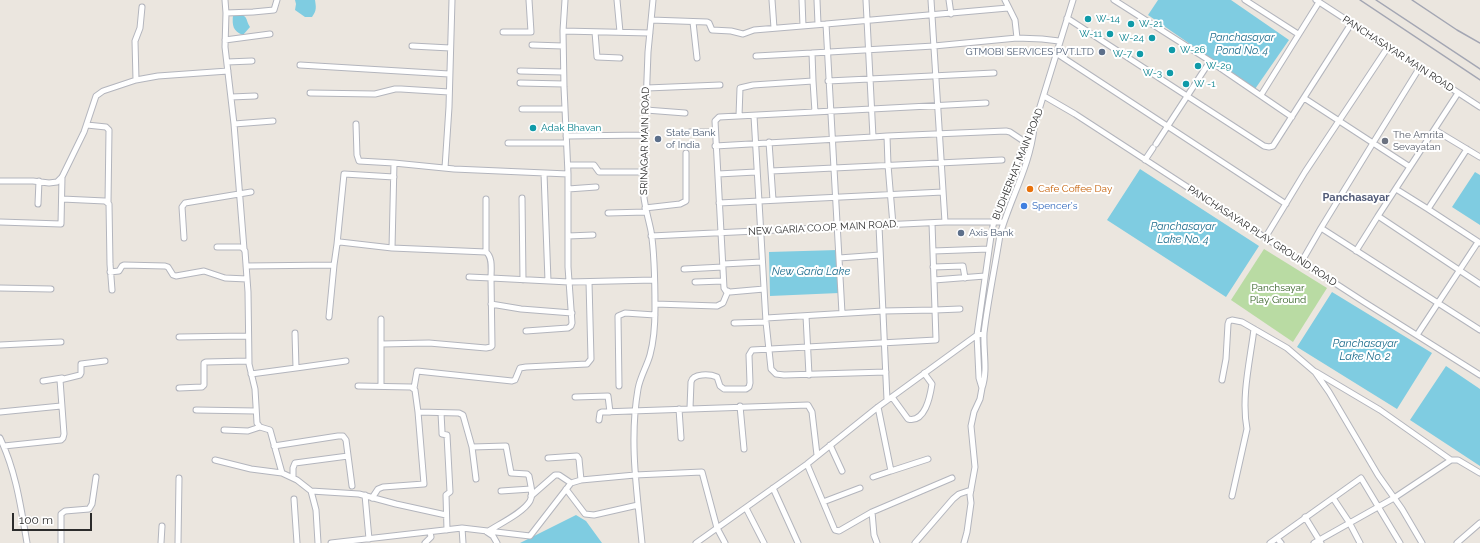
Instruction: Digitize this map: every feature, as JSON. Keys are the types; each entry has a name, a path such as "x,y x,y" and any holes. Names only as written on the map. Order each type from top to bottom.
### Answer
{"street":[{"path":"225,0 225,40 234,124 247,278 248,361 255,389 257,423 260,427"},
{"path":"226,12 274,10 277,0"},
{"path":"445,168 452,0"},
{"path":"503,32 531,32 529,0"},
{"path":"526,331 568,328 572,323 569,282 568,165 563,72 564,0"},
{"path":"617,0 620,32"},
{"name":"SRINAGAR MAIN ROAD","path":"642,543 635,475 634,444 640,380 650,354 655,315 651,236 643,196 647,88 653,0"},
{"path":"772,0 774,28"},
{"path":"802,0 803,26"},
{"path":"817,0 818,24"},
{"path":"866,0 873,137"},
{"path":"931,0 944,222"},
{"path":"949,0 950,14"},
{"path":"1004,0 1012,12 1015,20 1017,38"},
{"name":"BUDHERHAT MAIN ROAD","path":"982,388 979,378 977,335 994,221 1025,142 1034,126 1059,41 1073,0"},
{"path":"1245,0 1298,34"},
{"path":"1116,1 1210,61 1292,117"},
{"path":"1261,95 1317,1"},
{"name":"PANCHASAYAR MAIN ROAD","path":"1317,1 1480,107"},
{"path":"136,80 135,41 140,28 142,7"},
{"path":"651,20 709,23 711,29 714,31 730,31 744,34 754,30 774,28 1008,8"},
{"path":"1067,18 1264,146 1269,147 1273,146 1351,24"},
{"path":"693,22 697,58"},
{"path":"826,24 842,314"},
{"path":"563,31 650,33"},
{"path":"595,32 597,57 620,58"},
{"path":"225,40 270,34"},
{"path":"756,56 934,46 1017,38 1059,41"},
{"path":"532,45 563,46"},
{"path":"412,46 450,48"},
{"path":"1266,238 1338,121 1388,47"},
{"path":"812,53 815,112"},
{"path":"1056,53 1286,204"},
{"path":"227,62 252,61"},
{"path":"1145,160 1210,61"},
{"path":"300,65 449,74"},
{"path":"1302,261 1420,67"},
{"path":"0,182 57,182 62,177 87,125 92,104 96,96 103,91 136,80 158,76 228,71"},
{"path":"520,71 563,72"},
{"path":"828,81 994,73"},
{"path":"739,116 740,88 754,85 813,81"},
{"path":"520,83 564,84"},
{"path":"647,88 720,85"},
{"path":"310,93 375,94 395,89 449,92"},
{"path":"1356,251 1458,93"},
{"path":"231,97 255,96"},
{"name":"PANCHASAYAR PLAY GROUND ROAD","path":"1044,96 1480,375"},
{"path":"1304,98 1410,167"},
{"path":"728,292 724,288 723,281 722,233 715,146 716,119 719,117 986,103"},
{"path":"522,109 565,110"},
{"path":"646,110 685,113"},
{"path":"754,116 762,262 768,348 771,369 776,374 784,375 886,372"},
{"path":"234,124 273,121"},
{"path":"356,124 357,155 359,161 445,168 568,174"},
{"path":"87,125 106,127 109,130 108,203 110,207 110,272 112,290"},
{"path":"964,543 967,532 975,467 971,426 985,378 984,334 999,243 1004,222 1032,146 1034,126"},
{"path":"1434,130 1480,157"},
{"path":"715,146 769,142 1006,131 1032,146"},
{"path":"690,132 715,132"},
{"path":"566,136 645,135"},
{"path":"887,136 893,225"},
{"path":"508,143 566,142"},
{"path":"769,142 773,200"},
{"path":"1428,209 1467,149"},
{"path":"608,213 646,210 680,204 686,201 686,153"},
{"path":"771,171 1002,160"},
{"path":"392,248 394,163"},
{"path":"568,165 594,165 599,172 643,172"},
{"path":"718,174 756,172"},
{"path":"544,173 548,281"},
{"path":"329,317 344,174 394,177"},
{"path":"0,222 61,224 62,177"},
{"path":"38,204 39,182"},
{"path":"568,189 596,187"},
{"path":"1396,189 1479,242 1417,334"},
{"path":"184,238 182,207 185,203 251,192"},
{"path":"720,203 943,192"},
{"path":"522,198 523,280"},
{"path":"62,199 105,201 108,203"},
{"path":"382,344 429,342 488,348 492,346 490,257 486,252 486,199"},
{"path":"1378,216 1480,284"},
{"name":"NEW GARIA CO.OP. MAIN ROAD.","path":"651,236 932,224 944,222 1004,222"},
{"path":"690,408 692,378 698,376 717,377 720,386 724,390 746,389 750,386 750,352 756,349 936,340 932,224"},
{"path":"878,226 888,400"},
{"path":"1321,228 1480,330"},
{"path":"568,236 592,235"},
{"path":"337,244 344,241 392,248 486,252"},
{"path":"990,242 999,243"},
{"path":"217,247 240,247 244,249"},
{"path":"933,251 989,249"},
{"path":"839,258 880,255"},
{"path":"684,269 762,262"},
{"path":"110,272 119,271 124,265 165,266 168,267 173,275 176,276 204,272 225,278 247,278"},
{"path":"246,266 334,265"},
{"path":"933,267 964,266 965,278"},
{"path":"934,280 985,276"},
{"path":"469,277 569,282 654,280"},
{"path":"695,282 723,281"},
{"path":"372,498 378,489 384,487 424,484 418,412 414,388 417,371 512,382 515,380 520,368 587,364 591,359 589,282"},
{"path":"0,288 52,289"},
{"path":"728,292 764,290"},
{"path":"655,304 717,306 723,303 728,292"},
{"path":"491,304 521,309 572,313"},
{"path":"734,323 883,311 960,309"},
{"path":"619,386 618,316 625,313 655,315"},
{"path":"806,316 809,375"},
{"path":"382,319 382,386"},
{"path":"1222,380 1228,324 1229,321 1235,320 1287,348 1315,372 1380,410 1451,460"},
{"path":"1232,496 1247,429 1246,391 1254,329"},
{"path":"295,333 296,368"},
{"path":"696,543 807,464 924,372 977,335 984,334"},
{"path":"179,337 247,336"},
{"path":"0,345 61,342"},
{"path":"43,381 80,375 81,364 106,361"},
{"path":"179,388 202,386 204,384 204,363 206,362 248,361"},
{"path":"251,374 346,361"},
{"path":"892,397 908,419 913,420 924,413 932,384 924,372"},
{"path":"1315,372 1325,386 1378,475 1422,543"},
{"path":"4,446 61,440 63,438 64,434 59,382 62,378"},
{"path":"979,378 985,378"},
{"path":"358,386 414,388"},
{"path":"575,397 608,396 610,412"},
{"path":"599,420 600,413 636,410 808,405 812,412 817,456"},
{"path":"0,412 61,406"},
{"path":"740,406 744,449"},
{"path":"878,407 891,471"},
{"path":"679,408 681,438"},
{"path":"196,410 256,410"},
{"path":"418,412 459,413 463,415 472,448 476,479"},
{"path":"441,413 442,434 447,435 450,492 446,495 447,530"},
{"path":"224,430 248,431 260,427 270,430 282,473"},
{"path":"274,446 343,436 346,440 352,486"},
{"path":"0,438 9,458 18,494 27,543"},
{"path":"830,445 842,471"},
{"path":"472,448 506,446 510,472 513,474 528,474 531,489 530,501 521,510 487,532"},
{"path":"293,478 293,468 295,463 348,456"},
{"path":"548,458 577,456 579,459 581,480"},
{"path":"873,477 928,459"},
{"path":"215,460 282,473 293,478 311,491 365,495 372,498 446,515"},
{"path":"1305,517 1318,542 1349,522 1394,498 1451,460 1458,460 1480,473"},
{"path":"807,464 835,530 842,530 872,512 952,478"},
{"path":"331,543 462,528 530,536 571,483 581,480 635,475 702,472 716,528 725,543"},
{"path":"531,496 555,475 559,475 571,483"},
{"path":"61,543 61,514 65,510 89,509 92,504 96,477"},
{"path":"178,543 179,478"},
{"path":"1270,543 1360,478 1400,543"},
{"path":"773,488 795,542"},
{"path":"823,502 860,488"},
{"path":"501,491 531,489"},
{"path":"566,489 587,515 638,506"},
{"path":"915,543 953,499 962,493 971,490"},
{"path":"311,491 316,510 318,543"},
{"path":"365,495 369,539"},
{"path":"1333,498 1349,522 1360,543"},
{"path":"294,499 297,543"},
{"path":"746,508 764,543"},
{"path":"872,512 874,535 877,543"},
{"path":"1457,543 1480,523"},
{"path":"161,543 162,526"},
{"path":"462,528 463,543"},
{"path":"425,543 431,537 430,532"},
{"path":"487,532 493,536 497,543"},
{"path":"706,536 706,543"},
{"path":"1278,538 1281,543"}],"green space":[{"name":"Panchsayar Play Ground","path":"1264,249 1327,288 1293,342 1231,300"}],"water":[{"path":"295,0 315,0 316,8 312,17 305,17 295,10"},
{"name":"Panchasayar Pond No. 4","path":"1158,0 1231,0 1289,40 1255,89 1148,15"},
{"path":"238,13 245,17 250,27 243,35 235,30 233,25 233,15"},
{"name":"Panchasayar Lake No. 4","path":"1140,169 1259,246 1226,297 1107,220"},
{"path":"1475,172 1480,175 1480,225 1452,207"},
{"name":"New Garia Lake","path":"838,250 839,293 770,296 769,252"},
{"name":"Panchasayar Lake No. 2","path":"1332,292 1432,353 1397,409 1297,347"},
{"path":"1446,366 1480,389 1480,466 1410,420"},
{"path":"576,515 586,521 602,543 520,543"}],"railway":[{"path":"1360,0 1480,80"},
{"path":"1376,0 1480,69"},
{"path":"1412,0 1457,30 1480,43"}],"place":[{"name":"W-14","path":"1088,19"},
{"name":"W-21","path":"1131,24"},
{"name":"W-11","path":"1110,34"},
{"name":"W-24","path":"1152,38"},
{"name":"W-26","path":"1172,50"},
{"name":"GTMOBI SERVICES PVT.LTD","path":"1102,52"},
{"name":"W-7","path":"1140,54"},
{"name":"W-29","path":"1198,66"},
{"name":"W-3","path":"1170,73"},
{"name":"W -1","path":"1186,84"},
{"name":"Adak Bhavan","path":"533,128"},
{"name":"State Bank of India","path":"658,139"},
{"name":"The Amrita Sevayatan","path":"1385,141"},
{"name":"Cafe Coffee Day","path":"1030,189"},
{"name":"Spencer's","path":"1024,206"},
{"name":"Axis Bank","path":"961,233"}],"district":[{"name":"Panchasayar","path":"1356,198"}]}
